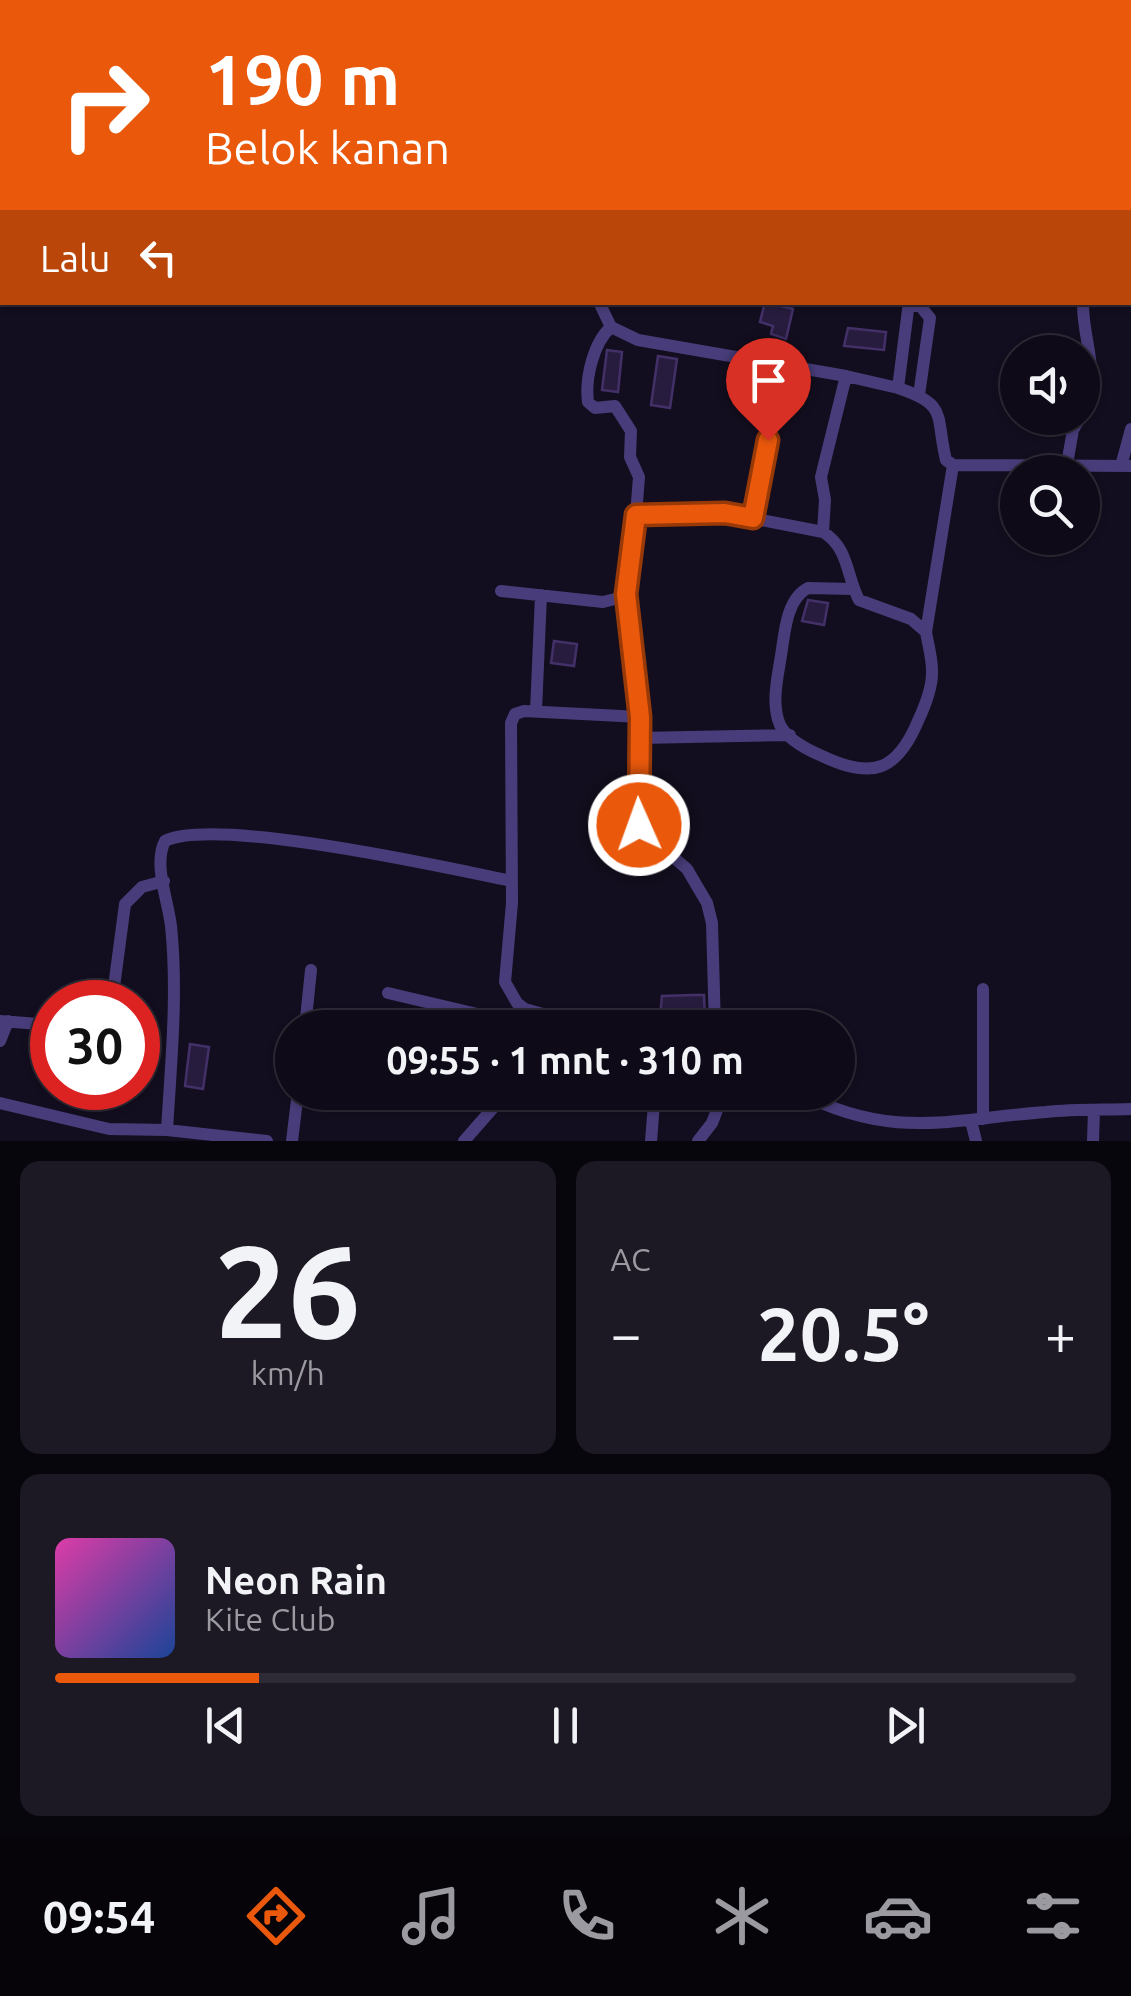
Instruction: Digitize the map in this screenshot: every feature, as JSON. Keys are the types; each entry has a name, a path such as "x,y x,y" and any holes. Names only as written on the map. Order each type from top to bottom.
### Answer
{"street":[{"path":"600,305 611,328 638,340 783,363 920,396 936,408 942,422 946,460 953,466 1000,465"},
{"path":"898,388 909,305"},
{"path":"914,305 930,318 920,396"},
{"path":"1083,305 1085,335"},
{"path":"611,328 600,339 588,381 588,402 595,408 620,408 630,427 630,458 640,476 626,594 640,717 639,825 687,869 709,913 714,1010"},
{"path":"753,518 783,363"},
{"path":"823,532 825,500 821,477 846,376"},
{"path":"1100,465 1126,466 1131,429"},
{"path":"854,589 808,588 796,598 784,634 776,688 779,719 790,736 844,767 888,764 904,753 924,707 933,672 926,632 953,466"},
{"path":"636,515 725,513 823,532 836,540 845,556 859,600 869,607 896,613 926,632"},
{"path":"501,591 602,602 626,594"},
{"path":"536,711 542,596"},
{"path":"508,1010 510,993 504,975 512,881 511,723 515,714 536,711 640,717"},
{"path":"639,738 790,736"},
{"path":"166,1130 175,1010 171,927 160,858 165,840 201,835 277,839 512,881"},
{"path":"115,980 124,904 142,887 164,881"},
{"path":"307,1010 312,970"},
{"path":"976,1141 983,989"},
{"path":"388,993 453,1010"},
{"path":"510,993 530,1010"},
{"path":"0,1041 4,1021 30,1023"},
{"path":"0,1103 108,1130 166,1130 267,1141"},
{"path":"842,1110 903,1126 1131,1109"},
{"path":"292,1141 296,1110"},
{"path":"464,1141 491,1110"},
{"path":"651,1141 654,1110"},
{"path":"698,1141 717,1110"},
{"path":"1093,1141 1094,1110"}],"building":[{"path":"764,305 793,309 786,339 771,334 773,326 760,322"},
{"path":"848,328 886,332 884,350 844,346"},
{"path":"607,350 622,352 618,392 602,390"},
{"path":"658,356 677,359 670,408 651,405"},
{"path":"808,600 828,603 824,625 802,621"},
{"path":"554,641 577,644 574,666 551,663"},
{"path":"704,995 705,1010 661,1010 662,996"},
{"path":"190,1044 209,1047 203,1089 185,1086"}],"route":[{"path":"639,825 636,802 640,717 626,594 636,515 725,513 753,518 768,440"}]}
